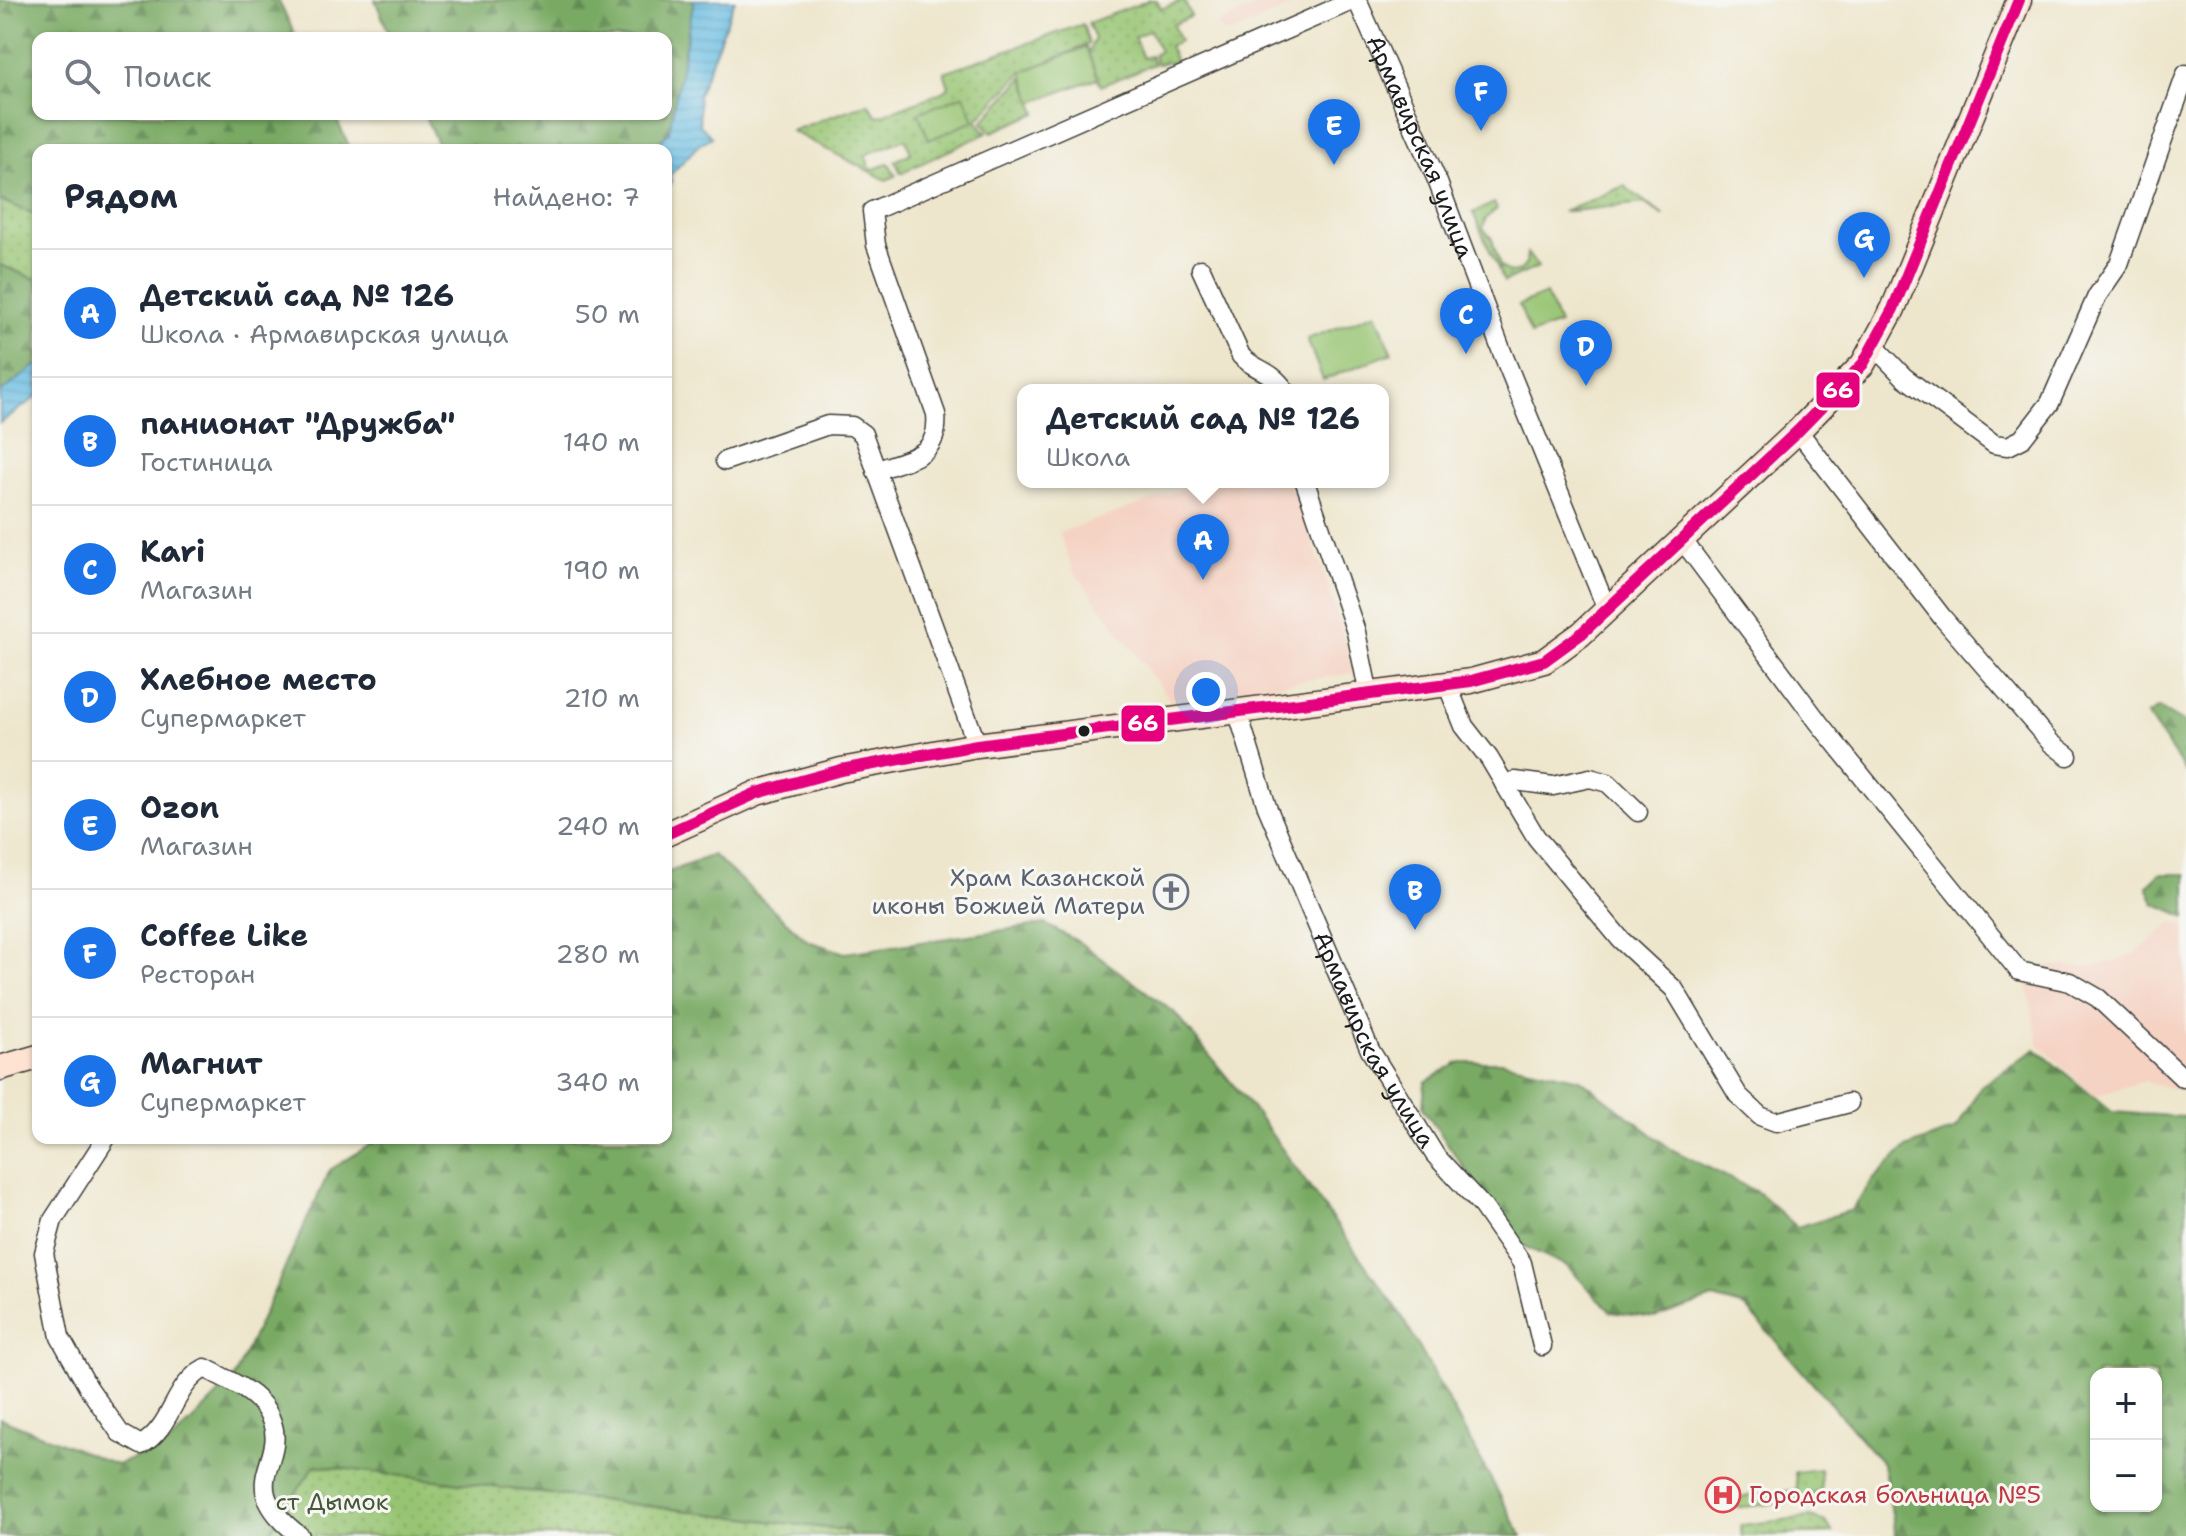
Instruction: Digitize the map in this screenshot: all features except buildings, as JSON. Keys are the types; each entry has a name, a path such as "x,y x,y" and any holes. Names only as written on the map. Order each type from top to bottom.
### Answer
{"main road":[{"path":"672,831 757,793 798,779 977,745 1447,684 1544,661 1581,634 1606,607 1798,431 1863,364 1893,309 2019,0"},
{"path":"0,1068 32,1059"}],"street":[{"name":"Армавирская улица","path":"876,471 929,450 938,434 936,414 876,245 872,211 1356,0 1437,180 1502,352 1606,607"},
{"path":"1874,346 1904,377 1994,444 2008,446 2022,439 2050,403 2097,296 2119,264 2186,74"},
{"path":"1201,269 1241,356 1248,363 1266,369 1280,384"},
{"path":"725,461 840,424 852,426 863,434 977,745"},
{"path":"1798,431 1942,617 2051,743 2068,756"},
{"path":"1307,488 1356,632 1369,695"},
{"path":"1681,538 1819,723 2019,971 2070,982 2098,998 2183,1078"},
{"path":"1447,684 1464,726 1489,758 1536,837 1621,940 1674,989 1738,1095 1760,1116 1776,1122 1849,1103"},
{"name":"Армавирская улица","path":"1237,710 1267,807 1370,1050 1435,1155 1483,1207 1522,1263 1542,1346"},
{"path":"1504,784 1515,781 1553,786 1590,778 1608,783 1638,812"},
{"path":"102,1144 59,1210 44,1253 60,1337 88,1387 115,1425 141,1445 151,1439 168,1419 190,1376 205,1368 241,1388 265,1408 274,1429 274,1448 263,1483 265,1495 285,1524 300,1536"}],"shaded area":[{"path":"1269,0 1304,0 1233,33 1224,33 1217,24"},
{"path":"1185,488 1293,488 1330,590 1354,673 1171,701 1073,570 1059,533"},
{"path":"2173,922 2186,925 2186,1092 2144,1081 2096,1096 2039,1045 2027,984 2047,966 2097,966 2135,953"}],"green space":[{"path":"0,0 278,0 294,32 32,32 32,120 337,120 348,144 32,144 32,213 0,200"},
{"path":"375,0 694,0 672,116 672,32 388,32"},
{"path":"1157,0 1161,9 1184,0 1191,16 1173,25 1180,41 1169,46 1176,62 1157,64 1153,55 1160,51 1150,30 1134,37 1143,58 1150,56 1154,64 1101,86 1088,53 1095,39 1088,23"},
{"path":"1083,24 1089,44 1022,72 976,121 987,133 901,173 895,161 911,153 905,139 865,155 871,170 889,163 896,176 886,180 791,131 868,103 877,116 882,115 945,91 949,87 944,72"},
{"path":"1086,47 1098,78 1033,102 1022,72"},
{"path":"1023,77 1037,113 992,132 982,122"},
{"path":"964,95 974,121 929,140 918,113"},
{"path":"427,120 671,120 669,132 658,144 437,144"},
{"path":"1624,186 1664,216 1644,203 1563,212"},
{"path":"0,200 32,213 32,278 0,265"},
{"path":"1494,203 1497,209 1486,218 1483,228 1492,239 1500,266 1510,273 1520,271 1526,264 1527,253 1538,267 1504,282 1473,213"},
{"path":"0,265 32,278 32,369 0,393"},
{"path":"1546,294 1559,324 1531,335 1519,305"},
{"path":"1376,313 1392,353 1323,380 1307,339"},
{"path":"2159,708 2186,724 2186,772 2147,715"},
{"path":"713,855 808,941 845,953 1045,924 1079,942 1175,1013 1257,1114 1402,1316 1522,1536 850,1536 850,1531 315,1465 267,1536 0,1536 0,1418 116,1465 167,1446 233,1380 330,1170 371,1144 672,1144 672,871"},
{"path":"2159,874 2186,874 2186,917 2154,903 2147,886"},
{"path":"2036,1049 2112,1112 2186,1117 2186,1536 1896,1536 1883,1464 1746,1307 1713,1298 1654,1318 1611,1312 1567,1266 1515,1242 1423,1108 1425,1082 1460,1062 1502,1062 1580,1079 1671,1149 1759,1193 1797,1227 1852,1210 1872,1181 1905,1148 1956,1129 1981,1086"},
{"name":"ст Дымок","path":"314,1465 850,1531 850,1536 267,1536"},
{"path":"1820,1469 1821,1489 1808,1500 1733,1508 1732,1498 1797,1490 1795,1472"},
{"path":"1810,1517 1826,1522 1833,1533 1742,1536 1740,1525"}],"water":[{"path":"694,0 735,0 698,96 700,125 712,137 700,144 672,173 672,144 658,144 669,132"},
{"path":"32,369 32,400 0,423 0,393"}],"transit line":[{"name":"66","path":"672,831 757,793 841,770 977,745 1471,681 1544,661 1581,634 1798,431 1863,364 1893,309 2019,0"}],"place":[{"name":"Coffee Like","path":"1481,131"},
{"name":"Ozon","path":"1334,165"},
{"name":"Магнит","path":"1864,278"},
{"name":"Kari","path":"1466,354"},
{"name":"Хлебное место","path":"1586,386"},
{"name":"Детский сад № 126","path":"1203,580"},
{"name":"Храм Казанской иконы Божией Матери","path":"1171,892"},
{"name":"панионат \"Дружба\"","path":"1415,930"},
{"name":"Городская больница №5","path":"1723,1495"}]}
